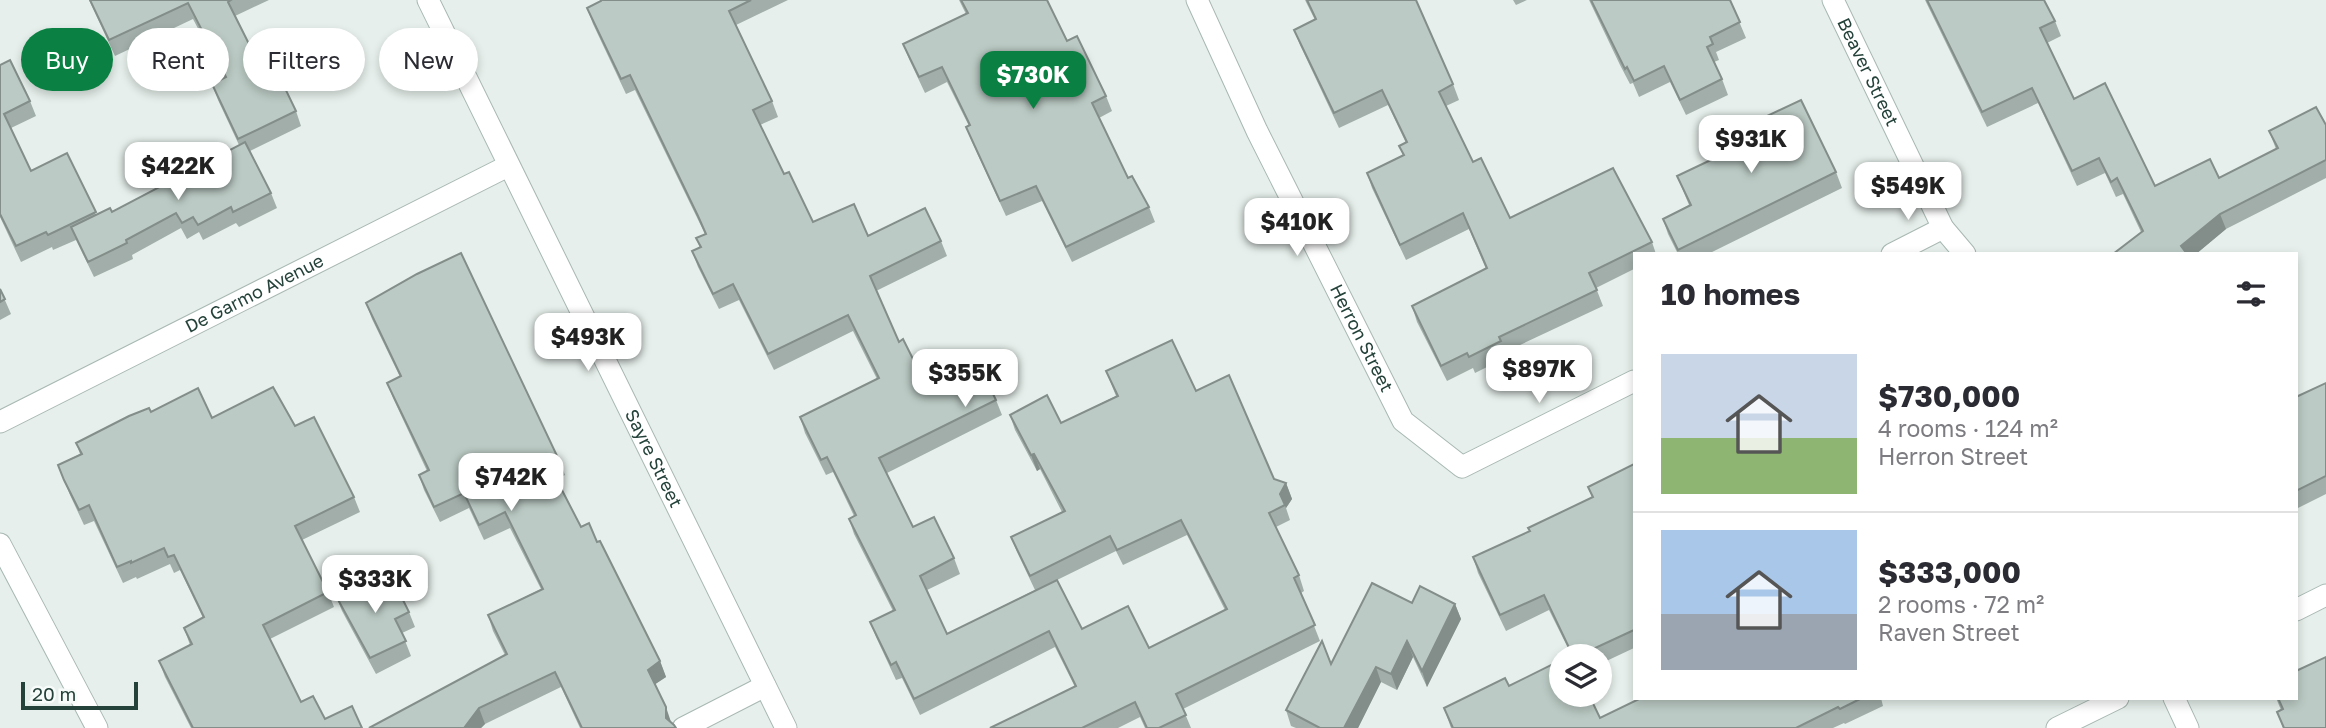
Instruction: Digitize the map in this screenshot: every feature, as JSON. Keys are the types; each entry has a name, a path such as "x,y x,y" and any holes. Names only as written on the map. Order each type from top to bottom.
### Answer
{"street":[{"name":"Sayre Street","path":"428,0 786,728"},
{"name":"Herron Street","path":"1197,0 1257,131 1403,421 1462,467 1633,382"},
{"name":"Beaver Street","path":"1833,0 1943,228 1963,252"},
{"name":"De Garmo Avenue","path":"0,422 508,166"},
{"path":"1896,252 1943,228"},
{"path":"0,544 97,728"},
{"path":"2298,609 2326,595"},
{"path":"683,728 765,686"},
{"path":"2057,728 2114,700"},
{"path":"2175,700 2188,728"}],"building":[{"path":"90,0 231,0 228,2 243,32 243,91 286,91 296,111 238,139 215,91 229,91 229,28 201,28 188,3 135,28 127,28 127,32 113,38 113,28 103,28"},
{"path":"601,0 751,0 729,11 772,101 753,110 784,174 789,172 813,222 854,204 868,236 925,208 941,241 870,276 899,342 903,339 928,389 979,365 996,400 879,458 913,527 934,517 954,558 920,576 947,634 1057,580 1082,629 1128,606 1149,648 1227,609 1181,520 1117,550 1110,536 1030,576 1011,537 1065,511 1010,415 1047,395 1061,423 1118,396 1106,371 1172,340 1196,391 1229,375 1274,479 1286,483 1280,494 1285,505 1269,513 1299,575 1294,578 1315,625 1176,694 1186,715 1159,728 1147,728 1135,702 1082,728 990,728 1076,686 1049,631 914,699 896,662 891,665 870,622 895,610 849,519 856,515 827,457 821,460 800,417 879,378 848,315 768,354 733,284 713,294 692,251 701,247 696,238 706,234 630,75 621,79 587,8"},
{"path":"961,0 1047,0 1067,41 1077,36 1106,96 1092,103 1128,178 1132,176 1149,207 1066,247 1036,186 1000,201 966,127 970,125 942,67 919,77 903,44 968,13"},
{"path":"1307,0 1416,0 1453,84 1439,92 1473,162 1481,158 1510,218 1613,168 1652,242 1589,273 1597,290 1499,337 1501,341 1469,357 1467,353 1441,366 1412,306 1487,268 1463,213 1400,245 1367,173 1404,155 1399,146 1407,142 1382,90 1334,113 1294,30 1316,19"},
{"path":"1591,0 1730,0 1740,22 1710,37 1713,44 1707,47 1722,79 1680,100 1664,66 1634,81 1627,67 1625,69"},
{"path":"1927,0 2044,0 2055,21 2040,28 2074,99 2105,83 2155,186 2210,159 2219,178 2278,148 2269,131 2316,107 2326,125 2326,160 2220,214 2181,246 2186,252 2116,252 2143,231 2117,178 2111,182 2099,158 2072,171 2032,88 1982,112"},
{"path":"10,60 21,83 21,91 25,91 30,101 4,114 31,171 67,153 96,212 48,235 46,232 16,246 0,214 0,65"},
{"path":"1801,100 1836,172 1678,250 1663,219 1691,205 1677,176 1751,141 1744,127"},
{"path":"245,142 271,193 233,212 231,207 198,225 193,217 182,223 176,213 126,240 127,243 88,262 71,227 110,208 112,212"},
{"path":"461,253 559,460 549,465 581,527 589,523 597,542 600,541 660,661 648,670 666,707 666,718 676,728 582,728 555,672 479,708 464,728 369,728 507,654 488,615 543,589 505,512 479,525 464,493 434,507 419,475 429,470 387,383 401,376 366,303"},
{"path":"0,289 5,299 0,302"},
{"path":"2326,383 2326,476 2298,490 2298,396"},
{"path":"273,387 295,426 314,417 354,497 295,526 328,592 263,625 301,702 313,696 325,719 352,706 362,728 193,728 159,661 192,644 184,628 204,617 174,555 168,557 164,548 117,567 89,505 79,510 58,465 82,454 76,443 129,416 149,408 151,412 198,388 212,418"},
{"path":"1633,464 1633,630 1604,644 1567,644 1544,595 1500,615 1473,557 1530,531 1528,528 1593,497 1588,487"},
{"path":"370,577 379,592 395,584 409,612 395,619 406,641 370,658 336,596"},
{"path":"1372,583 1412,603 1420,586 1455,604 1422,671 1407,641 1391,674 1376,667 1344,728 1320,728 1286,710 1322,641 1331,664"},
{"path":"2326,657 2326,728 2284,728 2277,712 2283,709 2279,700 2298,700 2298,670"},
{"path":"1549,666 1549,707 1595,707 1600,718 1637,700 1858,700 1796,728 1453,728 1444,708 1505,678 1509,686"}]}
